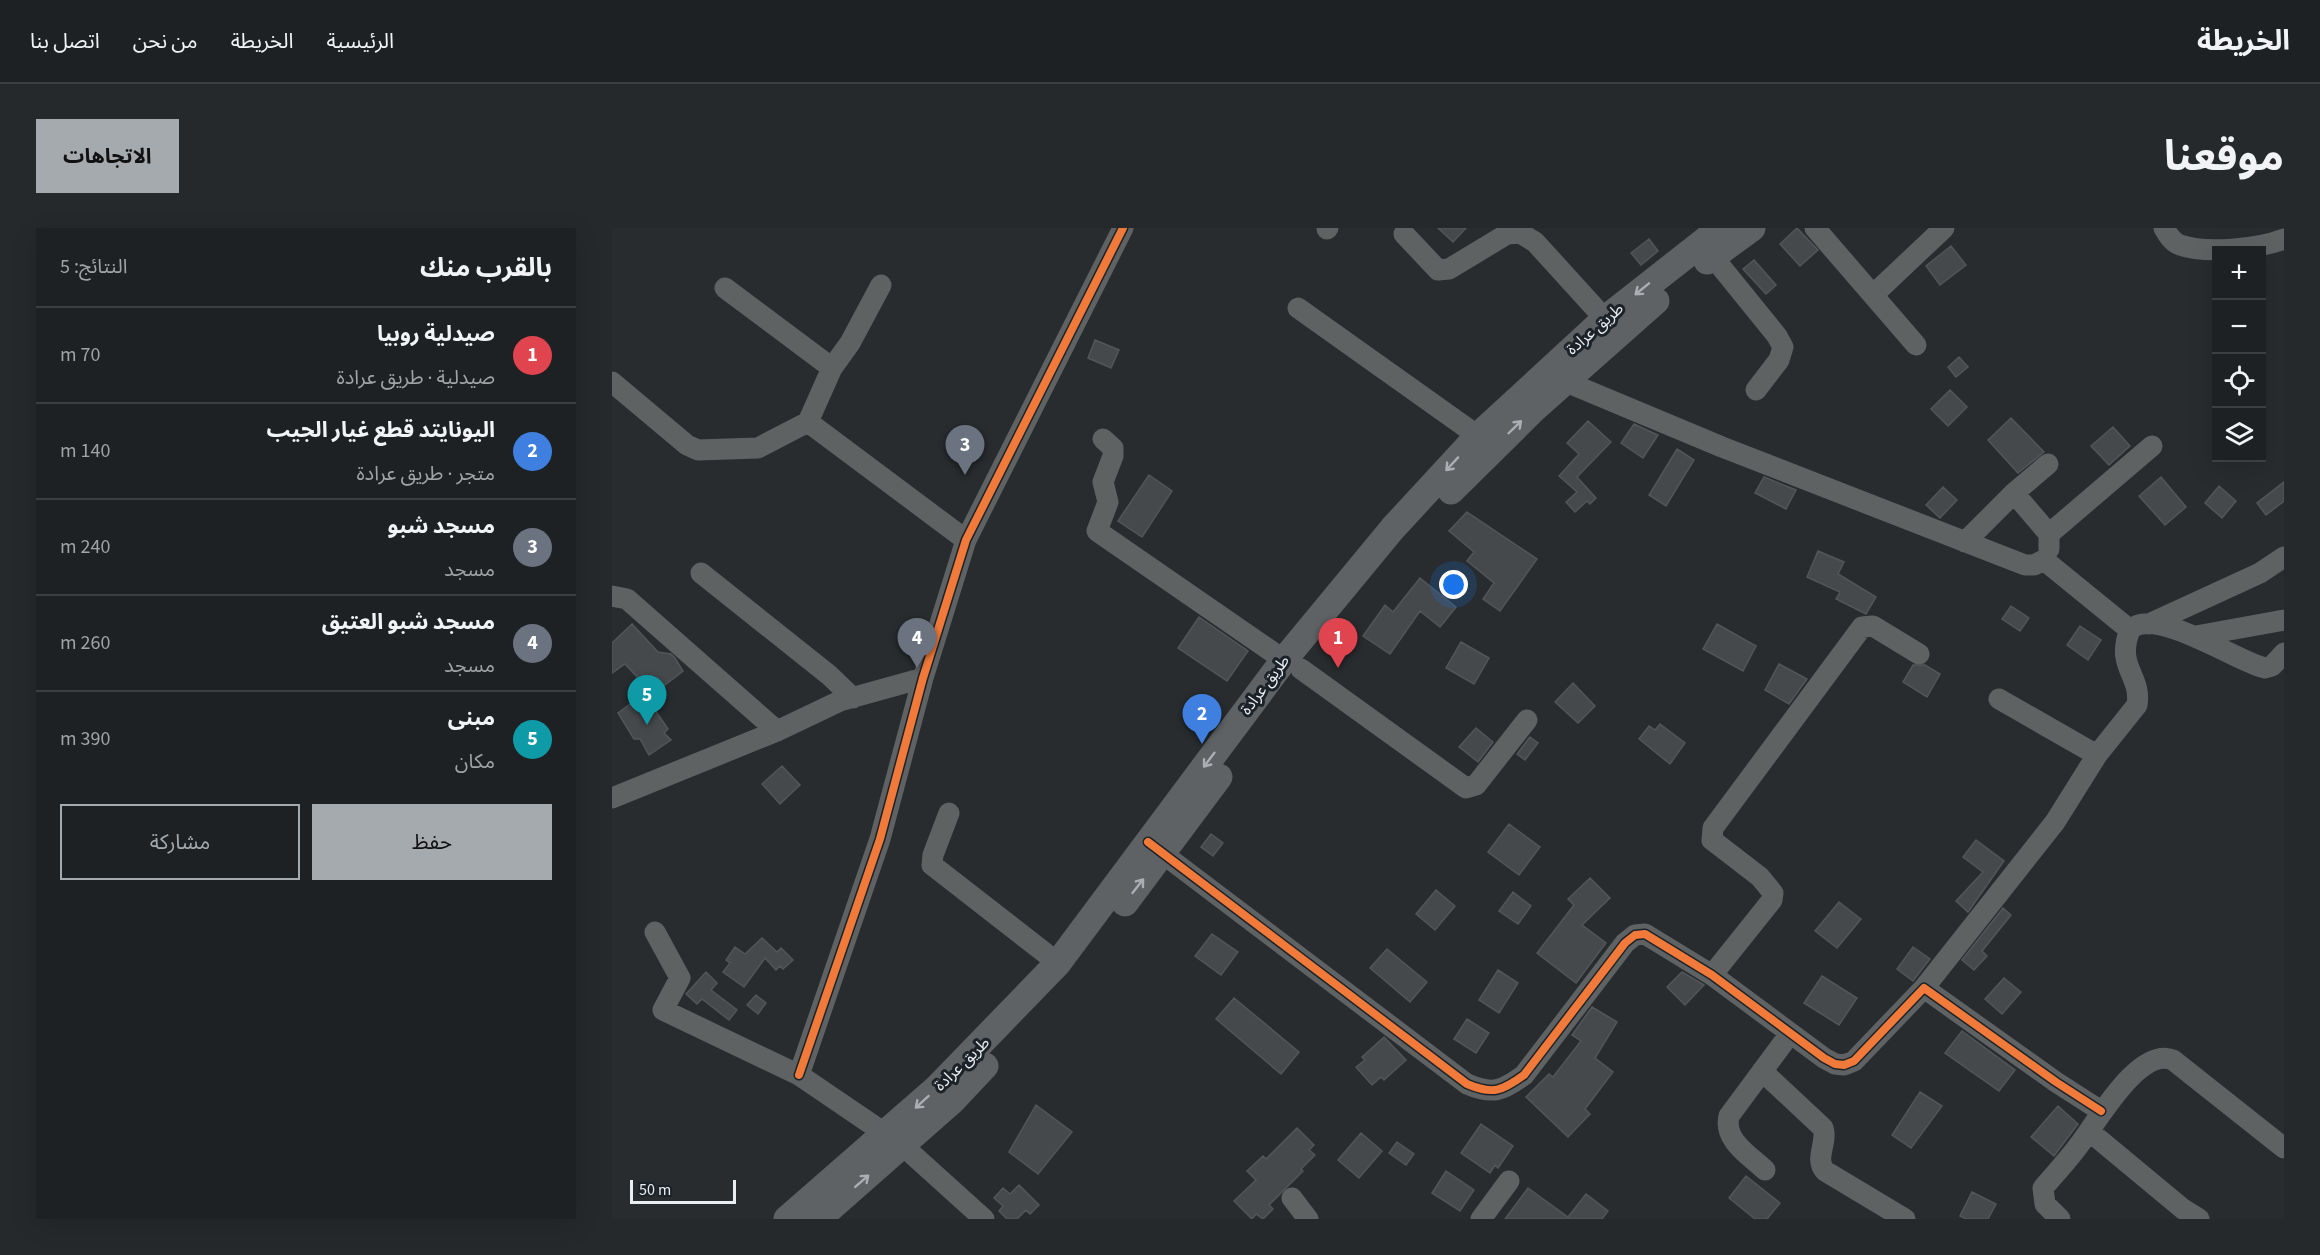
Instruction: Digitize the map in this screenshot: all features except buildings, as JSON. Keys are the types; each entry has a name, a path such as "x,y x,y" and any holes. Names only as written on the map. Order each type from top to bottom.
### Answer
{"main road":[{"name":"طريق عرادة","path":"787,1219 894,1139 953,1100 1038,1010 1071,972 1156,847 1393,528 1478,436 1605,319 1721,228"},
{"name":"طريق عرادة","path":"1292,664 1331,629 1426,518 1564,381 1678,283 1752,228"},
{"name":"طريق عرادة","path":"818,1219 1058,963 1156,847"}],"street":[{"path":"799,1075 880,840 923,678 966,540 1123,228"},
{"path":"1815,228 1916,345"},
{"path":"1873,295 1944,228"},
{"path":"2164,228 2178,245 2192,247 2257,247 2284,239"},
{"path":"1404,234 1438,270 1449,269 1507,234 1520,233 1535,242 1605,319"},
{"path":"1713,257 1777,336 1783,347 1779,360 1756,390"},
{"path":"612,382 687,445 698,450 758,448 808,422 832,368 850,343 881,285"},
{"path":"725,288 832,368"},
{"path":"1298,308 1478,436"},
{"path":"1564,381 1722,447 2025,565 2034,565 2044,560 2049,548 2049,534 2014,493"},
{"path":"808,422 966,540"},
{"path":"1103,439 1113,448 1113,456 1103,482 1108,502 1097,531 1292,664 1466,788 1476,785 1527,720"},
{"path":"2049,534 2152,446"},
{"path":"1965,542 2014,493 2048,464"},
{"path":"1156,847 1467,1084 1484,1091 1505,1089 1524,1075 1625,943 1635,935 1645,934 1712,975 1790,1035 1835,1064 1844,1065 1854,1060 1924,988 2055,822 2097,755 2137,705 2139,695 2125,663 2125,646 2140,627 2260,573 2284,557"},
{"path":"2044,560 2140,627 2196,636 2265,668 2272,666 2284,653"},
{"path":"701,573 829,675 853,698"},
{"path":"612,596 627,599 777,731"},
{"path":"2196,636 2284,620"},
{"path":"1712,975 1772,900 1773,893 1760,877 1712,840 1713,828 1862,627 1874,626 1919,654"},
{"path":"612,798 777,731 840,701 923,678"},
{"path":"1999,699 2097,755"},
{"path":"949,813 933,855 932,865 1058,963"},
{"path":"655,932 680,978 663,1010 799,1075 894,1139 984,1219"},
{"path":"1924,988 2056,1082 2101,1111"},
{"path":"1765,1170 1727,1131 1729,1116 1790,1035"},
{"path":"2060,1219 2045,1204 2043,1188 2090,1131 2101,1111 2148,1062 2165,1056 2216,1091 2283,1144"},
{"path":"1762,1071 1823,1128 1825,1134 1820,1162 1825,1172 1905,1219"},
{"path":"2090,1131 2183,1209 2199,1219"},
{"path":"1481,1219 1509,1181"},
{"path":"1292,1198 1308,1219"}],"cycle path":[{"path":"799,1075 880,839 923,678 966,540 1123,228"},
{"path":"1148,842 1467,1084 1476,1087 1497,1090 1524,1075 1625,943 1635,935 1645,934 1712,975 1835,1064 1844,1065 1854,1061 1924,988 2056,1082 2101,1111"}],"place":[{"name":"مسجد شبو","path":"965,475"},
{"name":"مسجد شبو العتيق","path":"917,668"},
{"name":"صيدلية روبيا","path":"1338,668"},
{"name":"مبنى","path":"647,725"},
{"name":"اليونايتد قطع غيار الجيب","path":"1202,744"}]}
